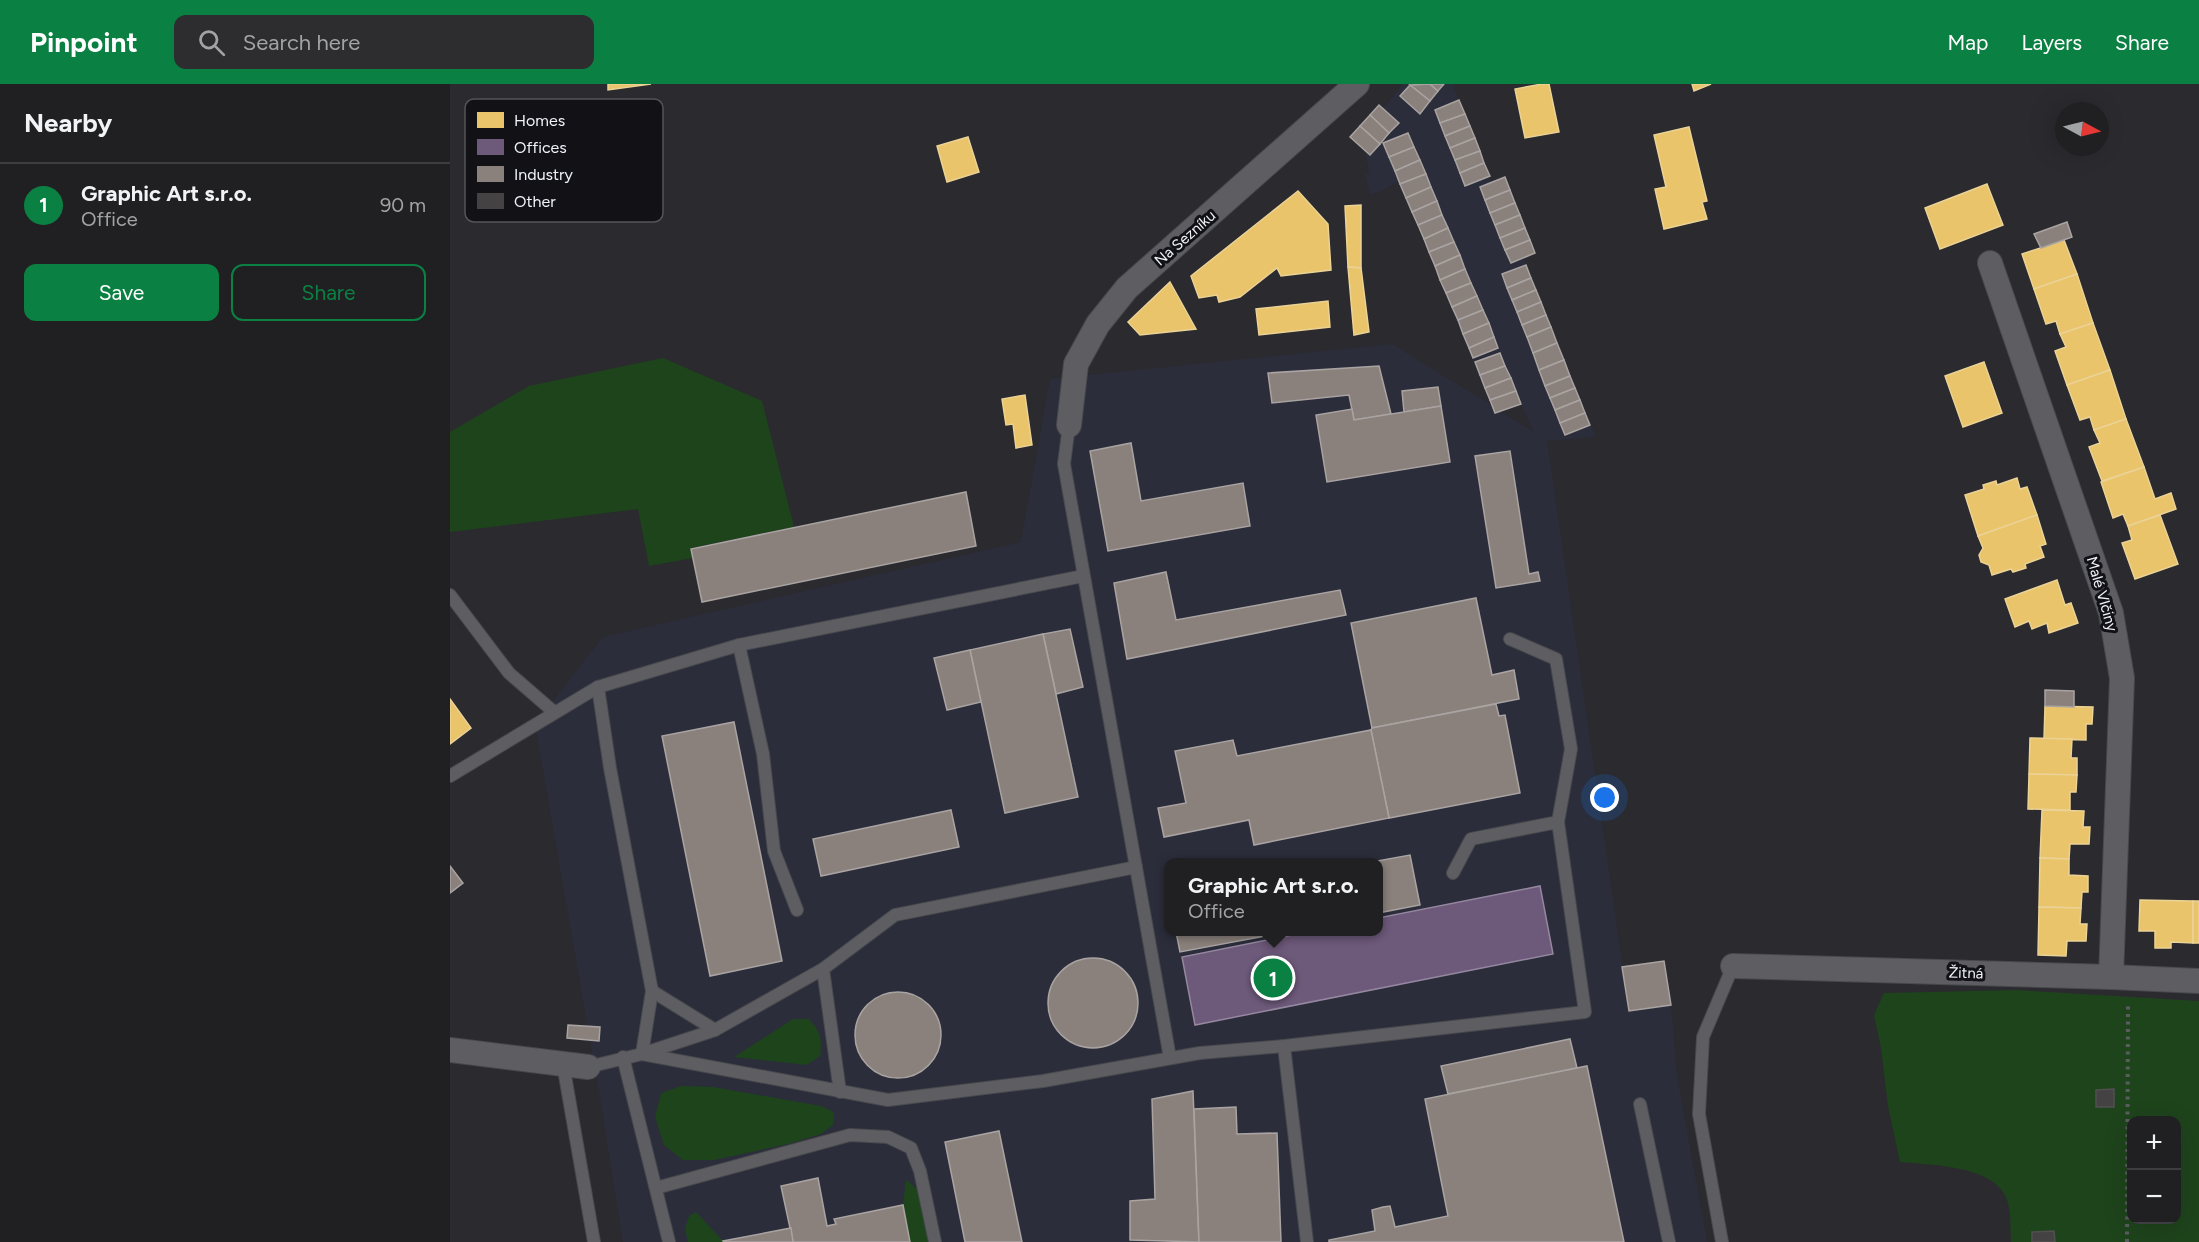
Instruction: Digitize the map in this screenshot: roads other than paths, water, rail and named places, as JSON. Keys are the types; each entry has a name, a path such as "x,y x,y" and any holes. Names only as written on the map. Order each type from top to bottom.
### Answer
{"street":[{"name":"Na Sezníku","path":"1069,425 1076,364 1098,324 1127,288 1357,84"},
{"name":"Malé Vlčiny","path":"1990,262 2111,613 2122,678 2119,977"},
{"name":"Žitná","path":"1733,966 2199,981"},
{"path":"450,1050 588,1067"}],"lane":[{"path":"1069,425 1064,464 1170,1058"},
{"path":"450,776 598,687 738,645 1083,576"},
{"path":"450,595 509,673 554,712"},
{"path":"642,1054 888,1100 1043,1081 1200,1053 1284,1046 1585,1012 1558,822 1571,749 1556,659 1510,639"},
{"path":"738,645 763,754 774,851 797,910"},
{"path":"598,687 612,780 652,991 642,1054"},
{"path":"1453,873 1471,839 1558,822"},
{"path":"588,1067 642,1054 715,1030 823,969 895,915 1136,867"},
{"path":"1722,1242 1699,1114 1703,1037 1733,966"},
{"path":"823,969 840,1092"},
{"path":"652,991 715,1030"},
{"path":"1284,1046 1306,1242"},
{"path":"623,1057 669,1242"},
{"path":"563,1064 594,1242"},
{"path":"1640,1104 1669,1242"},
{"path":"656,1188 850,1135 888,1137 911,1148 920,1171 935,1242"}],"place":[{"name":"Graphic Art s.r.o.","path":"1273,978"}]}
